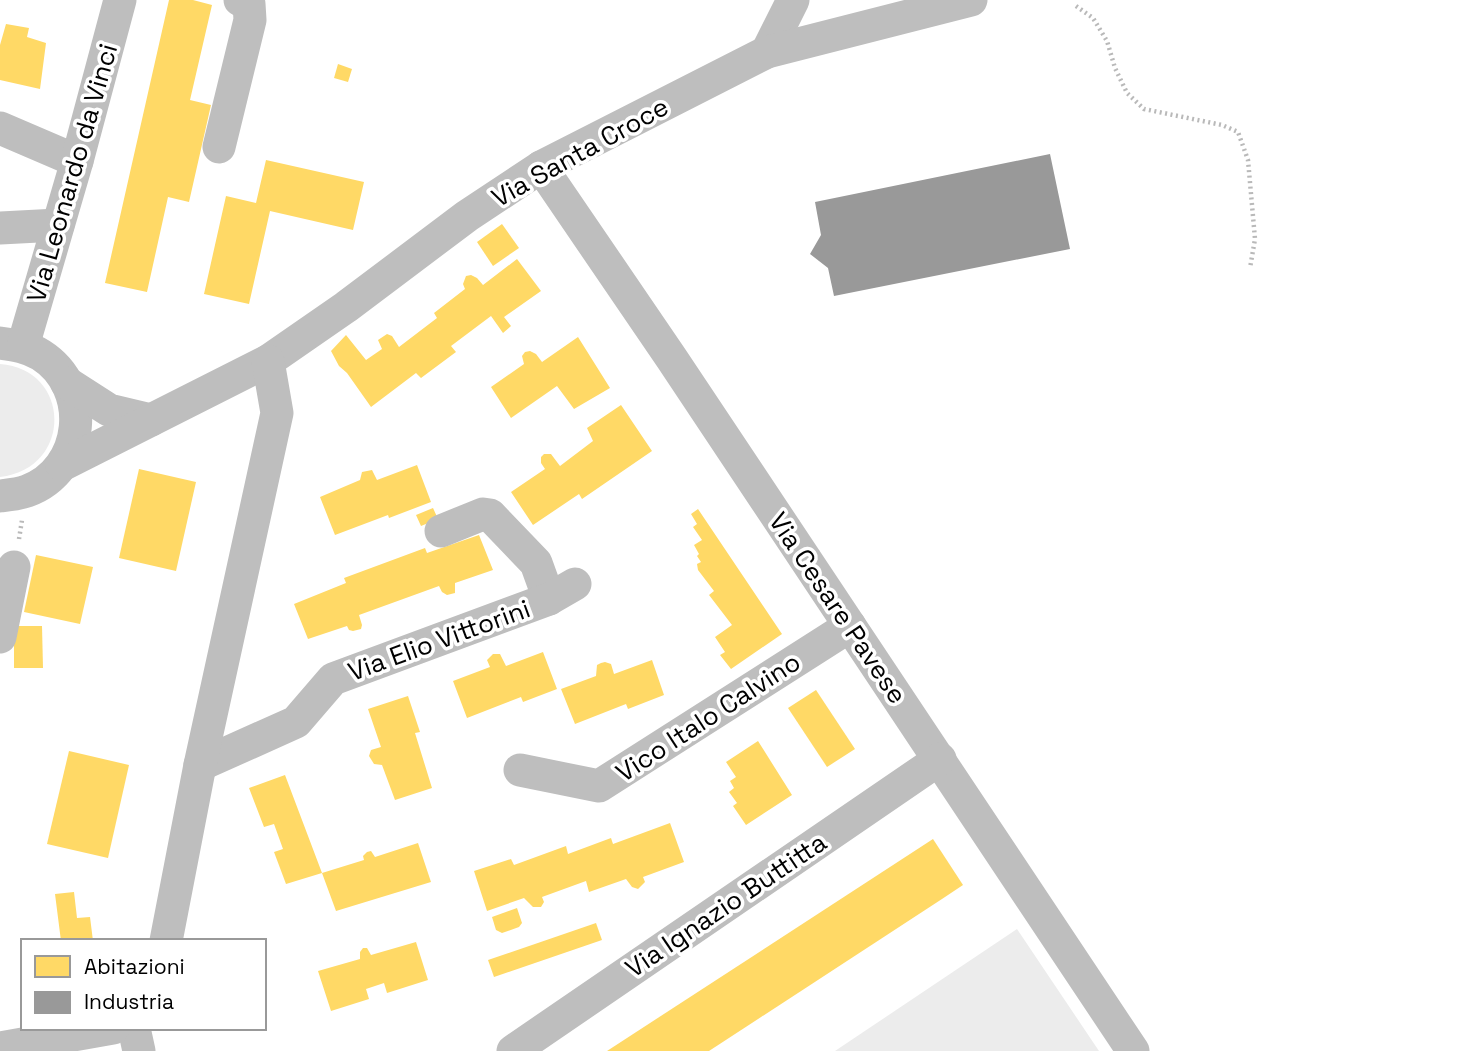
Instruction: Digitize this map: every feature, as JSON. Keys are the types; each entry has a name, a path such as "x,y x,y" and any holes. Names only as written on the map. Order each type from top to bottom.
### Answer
{"street":[{"name":"Via Leonardo da Vinci","path":"12,345 58,225 120,0"},
{"path":"767,52 793,0"},
{"name":"Via Santa Croce","path":"13,494 46,481 62,465 268,361 346,307 467,216 541,167 767,52 971,0"},
{"path":"219,147 250,20 249,4 231,3"},
{"path":"0,128 76,161"},
{"name":"Via Cesare Pavese","path":"541,167 940,759 1133,1051"},
{"path":"0,228 58,225"},
{"path":"12,345 41,355 56,367 68,383 75,403 77,425 72,446 62,465"},
{"path":"166,939 200,765 277,413 268,361"},
{"path":"68,383 109,411 151,421"},
{"name":"Via Elio Vittorini","path":"200,765 296,722 333,679 562,592 490,514 483,514 441,531"},
{"path":"0,637 15,567"},
{"name":"Vico Italo Calvino","path":"520,769 599,786 850,626"},
{"name":"Via Ignazio Buttitta","path":"513,1051 940,759"},
{"path":"0,1048 102,1030"},
{"path":"134,1030 139,1051"}],"path":[{"path":"1076,6 1093,18 1107,41 1115,68 1127,93 1144,109 1222,125 1238,132 1248,160 1255,239 1250,268"},
{"path":"13,494 15,567"}],"shaded area":[{"path":"0,364 23,370 40,382 51,400 54,419 51,439 41,456 24,470 0,477"},
{"path":"1017,929 1099,1051 835,1051"}],"building: Abitazioni":[{"path":"169,0 193,0 212,5 190,100 211,105 189,202 168,197 147,292 105,283"},
{"path":"6,24 29,28 27,37 46,43 40,89 0,80 0,45"},
{"path":"338,64 352,69 348,82 334,78"},
{"path":"266,160 364,182 353,230 270,211 249,304 204,294 226,196 256,203"},
{"path":"502,224 519,248 493,266 477,242"},
{"path":"517,259 541,291 504,317 511,326 503,333 491,316 451,346 456,352 421,378 416,373 371,407 339,366 331,351 346,335 366,360 382,349 378,340 387,334 392,336 399,347 437,318 434,313 465,289 463,284 466,276 477,278 483,285"},
{"path":"578,337 610,388 574,409 557,386 511,418 491,387 524,364 522,356 525,352 536,354 542,362"},
{"path":"621,405 652,451 582,499 579,494 533,525 511,492 545,469 541,463 544,454 551,454 560,466 593,441 587,428"},
{"path":"417,465 431,502 335,535 320,497 360,480 362,472 372,470 377,480"},
{"path":"139,469 196,482 176,571 119,558"},
{"path":"433,508 438,519 421,526 416,515"},
{"path":"698,509 782,634 731,669 720,655 725,652 715,637 732,625 709,595 714,591 698,570 697,564 701,562 694,545 702,540 693,527 697,524 691,514"},
{"path":"479,535 493,570 455,583 455,593 447,595 439,586 359,615 361,629 353,631 347,626 308,639 294,604 346,583 344,578 425,548 427,553"},
{"path":"36,555 93,567 80,624 24,612"},
{"path":"14,626 42,626 43,668 14,668"},
{"path":"543,652 557,689 523,702 521,697 467,718 453,681 490,667 487,660 493,654 500,654 506,666"},
{"path":"652,660 664,695 628,709 626,704 575,724 561,689 596,676 597,665 601,663 611,664 614,674"},
{"path":"816,690 855,749 827,767 788,708"},
{"path":"408,696 420,732 415,733 432,788 395,800 382,765 374,764 369,756 371,750 381,747 368,709"},
{"path":"758,741 792,795 746,825 733,806 737,803 729,792 734,788 730,781 736,777 726,762"},
{"path":"69,751 129,765 108,858 47,844"},
{"path":"285,775 322,873 286,884 274,852 283,849 274,824 264,827 249,788"},
{"path":"670,823 684,862 643,877 645,882 638,889 632,887 626,879 589,892 586,881 542,897 544,902 541,907 533,907 524,898 487,911 474,871 511,859 514,865 566,846 568,854 611,838 613,844"},
{"path":"933,839 963,885 709,1051 607,1051"},
{"path":"418,843 431,882 336,911 322,873 364,860 363,856 367,852 371,851 375,857"},
{"path":"74,892 77,918 90,917 93,939 61,939 55,894"},
{"path":"517,908 522,923 519,927 502,933 496,930 492,917"},
{"path":"596,923 602,940 494,977 488,960"},
{"path":"416,942 428,980 387,993 384,983 366,989 369,999 331,1011 318,971 360,959 363,948 367,948 371,955"}],"building: Industria":[{"path":"1050,154 1070,249 834,296 828,268 810,254 821,235 815,202"}]}
